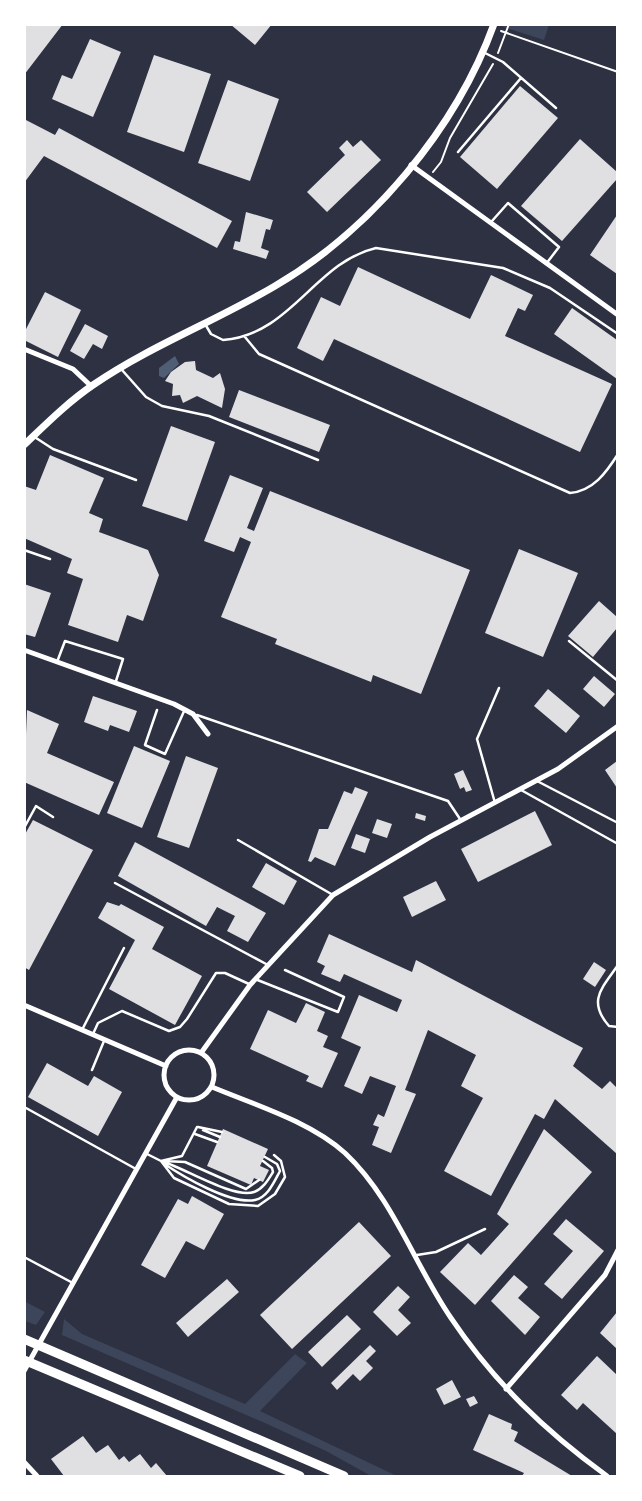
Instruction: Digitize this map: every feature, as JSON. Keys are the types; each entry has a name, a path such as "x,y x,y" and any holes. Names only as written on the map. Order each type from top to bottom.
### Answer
{"highway":[{"path":"24,1339 344,1476"},
{"path":"24,1360 300,1476"}],"street":[{"path":"24,445 91,386 275,286 316,259 368,212 411,165 452,109 494,27"},
{"path":"411,165 618,315"},
{"path":"24,349 73,369 91,386"},
{"path":"24,650 116,681 185,709 194,714 208,734"},
{"path":"201,1053 255,979 333,895 372,870 537,781 618,726"},
{"path":"24,1005 166,1066"},
{"path":"193,1050 201,1053 212,1064 212,1087 200,1098 184,1100 177,1097 167,1087 166,1066 177,1053 193,1050"},
{"path":"212,1087 301,1125 342,1150 381,1194 413,1256 451,1318 506,1389 556,1439 607,1476"},
{"path":"24,1371 177,1097"},
{"path":"506,1389 605,1275 618,1250"},
{"path":"24,1462 37,1476"}],"lane":[{"path":"483,52 496,57 556,108"},
{"path":"458,152 521,78"},
{"path":"491,223 508,203 559,247 546,264"},
{"path":"205,324 211,334 223,341 245,337 280,319 327,276 358,254 376,248 503,268 550,288 618,334"},
{"path":"245,337 259,354 570,493 588,488 596,482 618,454"},
{"path":"120,368 146,397 163,406 209,416 318,460"},
{"path":"33,436 53,449 136,480"},
{"path":"24,550 50,559"},
{"path":"57,662 65,641 123,659 116,681"},
{"path":"569,641 618,681"},
{"path":"495,803 477,739 499,688"},
{"path":"157,710 145,745 165,754 185,709"},
{"path":"194,714 447,800 461,821"},
{"path":"537,781 618,823"},
{"path":"521,790 618,844"},
{"path":"24,828 36,806 53,817"},
{"path":"238,840 333,895"},
{"path":"115,883 268,965"},
{"path":"82,1030 124,948"},
{"path":"618,965 600,990 596,1003 599,1014 609,1026 618,1027"},
{"path":"255,979 338,1012 344,997 285,970"},
{"path":"93,1034 98,1023 122,1011 169,1031 180,1027 216,973 225,973 250,985"},
{"path":"92,1070 105,1039"},
{"path":"24,1048 24,1054"},
{"path":"26,1108 138,1170"},
{"path":"161,1161 182,1156 197,1127"},
{"path":"197,1127 222,1132"},
{"path":"197,1127 220,1137"},
{"path":"195,1134 217,1142"},
{"path":"147,1154 236,1193 253,1193 265,1185 273,1172 265,1162 265,1168"},
{"path":"161,1161 173,1178 207,1194 229,1204 258,1206 275,1194 285,1177 281,1161 274,1155"},
{"path":"161,1161 177,1173 233,1199 256,1200 270,1189 280,1171 277,1164 265,1157"},
{"path":"161,1161 185,1162 246,1189 259,1180"},
{"path":"413,1256 436,1252 485,1229"},
{"path":"24,1257 74,1283"}],"path":[{"path":"428,178 441,162 450,138 496,57 509,24"},
{"path":"494,27 618,72"}],"shaded area":[{"path":"549,25 544,40 503,27"},
{"path":"175,356 179,364 164,378 159,376 159,368"},
{"path":"24,1301 45,1312 36,1325 25,1321"},
{"path":"64,1319 82,1334 245,1404 295,1354 307,1363 260,1411 397,1476 371,1476 326,1451 267,1424 62,1335"}],"building":[{"path":"24,24 63,24 24,75"},
{"path":"230,24 272,24 255,45"},
{"path":"90,39 121,52 93,117 52,99 62,75 72,79"},
{"path":"154,55 211,74 184,152 127,132"},
{"path":"228,80 279,99 250,181 198,163"},
{"path":"520,86 558,118 497,189 460,157"},
{"path":"24,119 55,135 59,128 232,221 217,248 44,156 24,183"},
{"path":"580,139 617,172 617,179 562,241 521,206"},
{"path":"347,140 353,147 361,140 381,160 327,212 307,192 345,155 339,148"},
{"path":"246,212 273,220 270,230 266,229 261,248 269,251 266,259 233,249 235,241 240,242"},
{"path":"617,215 617,274 590,255"},
{"path":"358,267 470,319 491,275 533,295 525,311 518,308 505,336 612,384 580,452 334,339 323,361 297,348 321,297 340,306"},
{"path":"45,292 81,310 58,357 24,340 24,333"},
{"path":"572,308 617,340 617,379 554,334"},
{"path":"85,324 108,336 102,349 93,344 84,359 70,351"},
{"path":"195,361 196,370 213,378 220,373 225,389 222,408 197,396 183,403 180,395 172,396 173,384 165,381 171,372 185,362"},
{"path":"239,390 330,425 319,452 229,417"},
{"path":"171,426 215,442 187,521 142,506"},
{"path":"50,455 104,478 89,513 103,519 99,532 148,550 159,575 143,621 127,615 118,642 68,625 83,579 67,573 72,559 24,538 24,486 36,490"},
{"path":"230,475 263,488 247,528 254,531 270,491 470,570 421,694 373,675 371,682 275,644 277,639 221,617 251,542 240,537 234,552 204,541"},
{"path":"519,549 578,573 543,657 485,633"},
{"path":"24,584 51,593 35,637 24,634"},
{"path":"599,601 617,617 617,628 593,657 568,636"},
{"path":"594,676 615,694 604,707 583,689"},
{"path":"548,689 580,716 566,733 534,706"},
{"path":"93,696 137,711 129,732 110,725 108,731 84,722"},
{"path":"27,710 59,724 47,753 114,782 99,815 24,782"},
{"path":"134,746 170,761 142,828 107,813"},
{"path":"186,756 218,768 189,848 157,837"},
{"path":"617,761 617,788 605,770"},
{"path":"463,770 472,790 466,792 464,787 460,789 454,774"},
{"path":"355,787 368,792 335,866 315,857 311,862 308,861 319,829 328,829 344,791 352,794"},
{"path":"535,811 552,845 478,882 461,849"},
{"path":"416,813 426,816 425,821 415,818"},
{"path":"377,819 392,824 387,838 372,833"},
{"path":"33,820 93,850 29,970 24,967 24,836"},
{"path":"356,834 370,839 365,853 351,848"},
{"path":"135,842 266,913 248,942 227,931 235,916 217,907 206,926 118,876"},
{"path":"266,863 297,881 284,905 252,887"},
{"path":"436,881 446,900 412,917 403,897"},
{"path":"107,902 119,906 121,904 164,927 152,949 202,976 175,1025 109,989 135,940 98,918"},
{"path":"329,934 412,972 416,960 583,1048 573,1066 602,1089 610,1081 617,1088 617,1154 555,1099 544,1119 535,1114 491,1196 444,1171 483,1098 461,1086 476,1055 428,1030 405,1090 416,1094 391,1153 372,1145 379,1127 373,1125 378,1114 384,1117 396,1086 370,1076 362,1094 344,1086 361,1047 341,1038 359,995 397,1012 402,1000 344,974 340,982 321,974 325,966 317,962"},
{"path":"594,962 606,970 595,987 583,979"},
{"path":"306,1003 325,1012 317,1031 328,1036 323,1047 338,1053 322,1088 306,1081 309,1076 250,1049 268,1010 296,1023"},
{"path":"47,1063 88,1086 94,1076 122,1092 98,1136 28,1097"},
{"path":"223,1129 268,1149 260,1166 269,1170 263,1182 254,1178 251,1185 207,1166"},
{"path":"544,1129 592,1172 475,1305 440,1272 468,1243 481,1255 509,1224 497,1214"},
{"path":"192,1196 224,1214 204,1250 186,1241 165,1278 141,1265 178,1199 188,1204"},
{"path":"566,1219 604,1251 562,1299 544,1284 573,1251 553,1234"},
{"path":"359,1222 391,1256 292,1349 260,1315"},
{"path":"514,1275 528,1287 518,1298 540,1317 525,1335 491,1301"},
{"path":"227,1279 239,1292 188,1337 176,1323"},
{"path":"398,1286 410,1297 398,1310 411,1323 397,1336 373,1312"},
{"path":"617,1312 617,1349 600,1333"},
{"path":"347,1315 361,1329 322,1367 308,1352"},
{"path":"370,1345 376,1351 366,1361 373,1368 360,1381 353,1374 337,1390 331,1383"},
{"path":"597,1356 617,1375 617,1434 583,1403 577,1410 561,1395"},
{"path":"452,1380 461,1397 444,1405 436,1389"},
{"path":"474,1396 478,1403 470,1407 466,1399"},
{"path":"489,1414 512,1424 511,1429 518,1432 514,1441 572,1476 522,1476 524,1473 473,1450"},
{"path":"83,1436 96,1453 108,1445 119,1460 124,1456 129,1462 140,1454 151,1468 156,1463 167,1476 64,1476 51,1459"}]}
